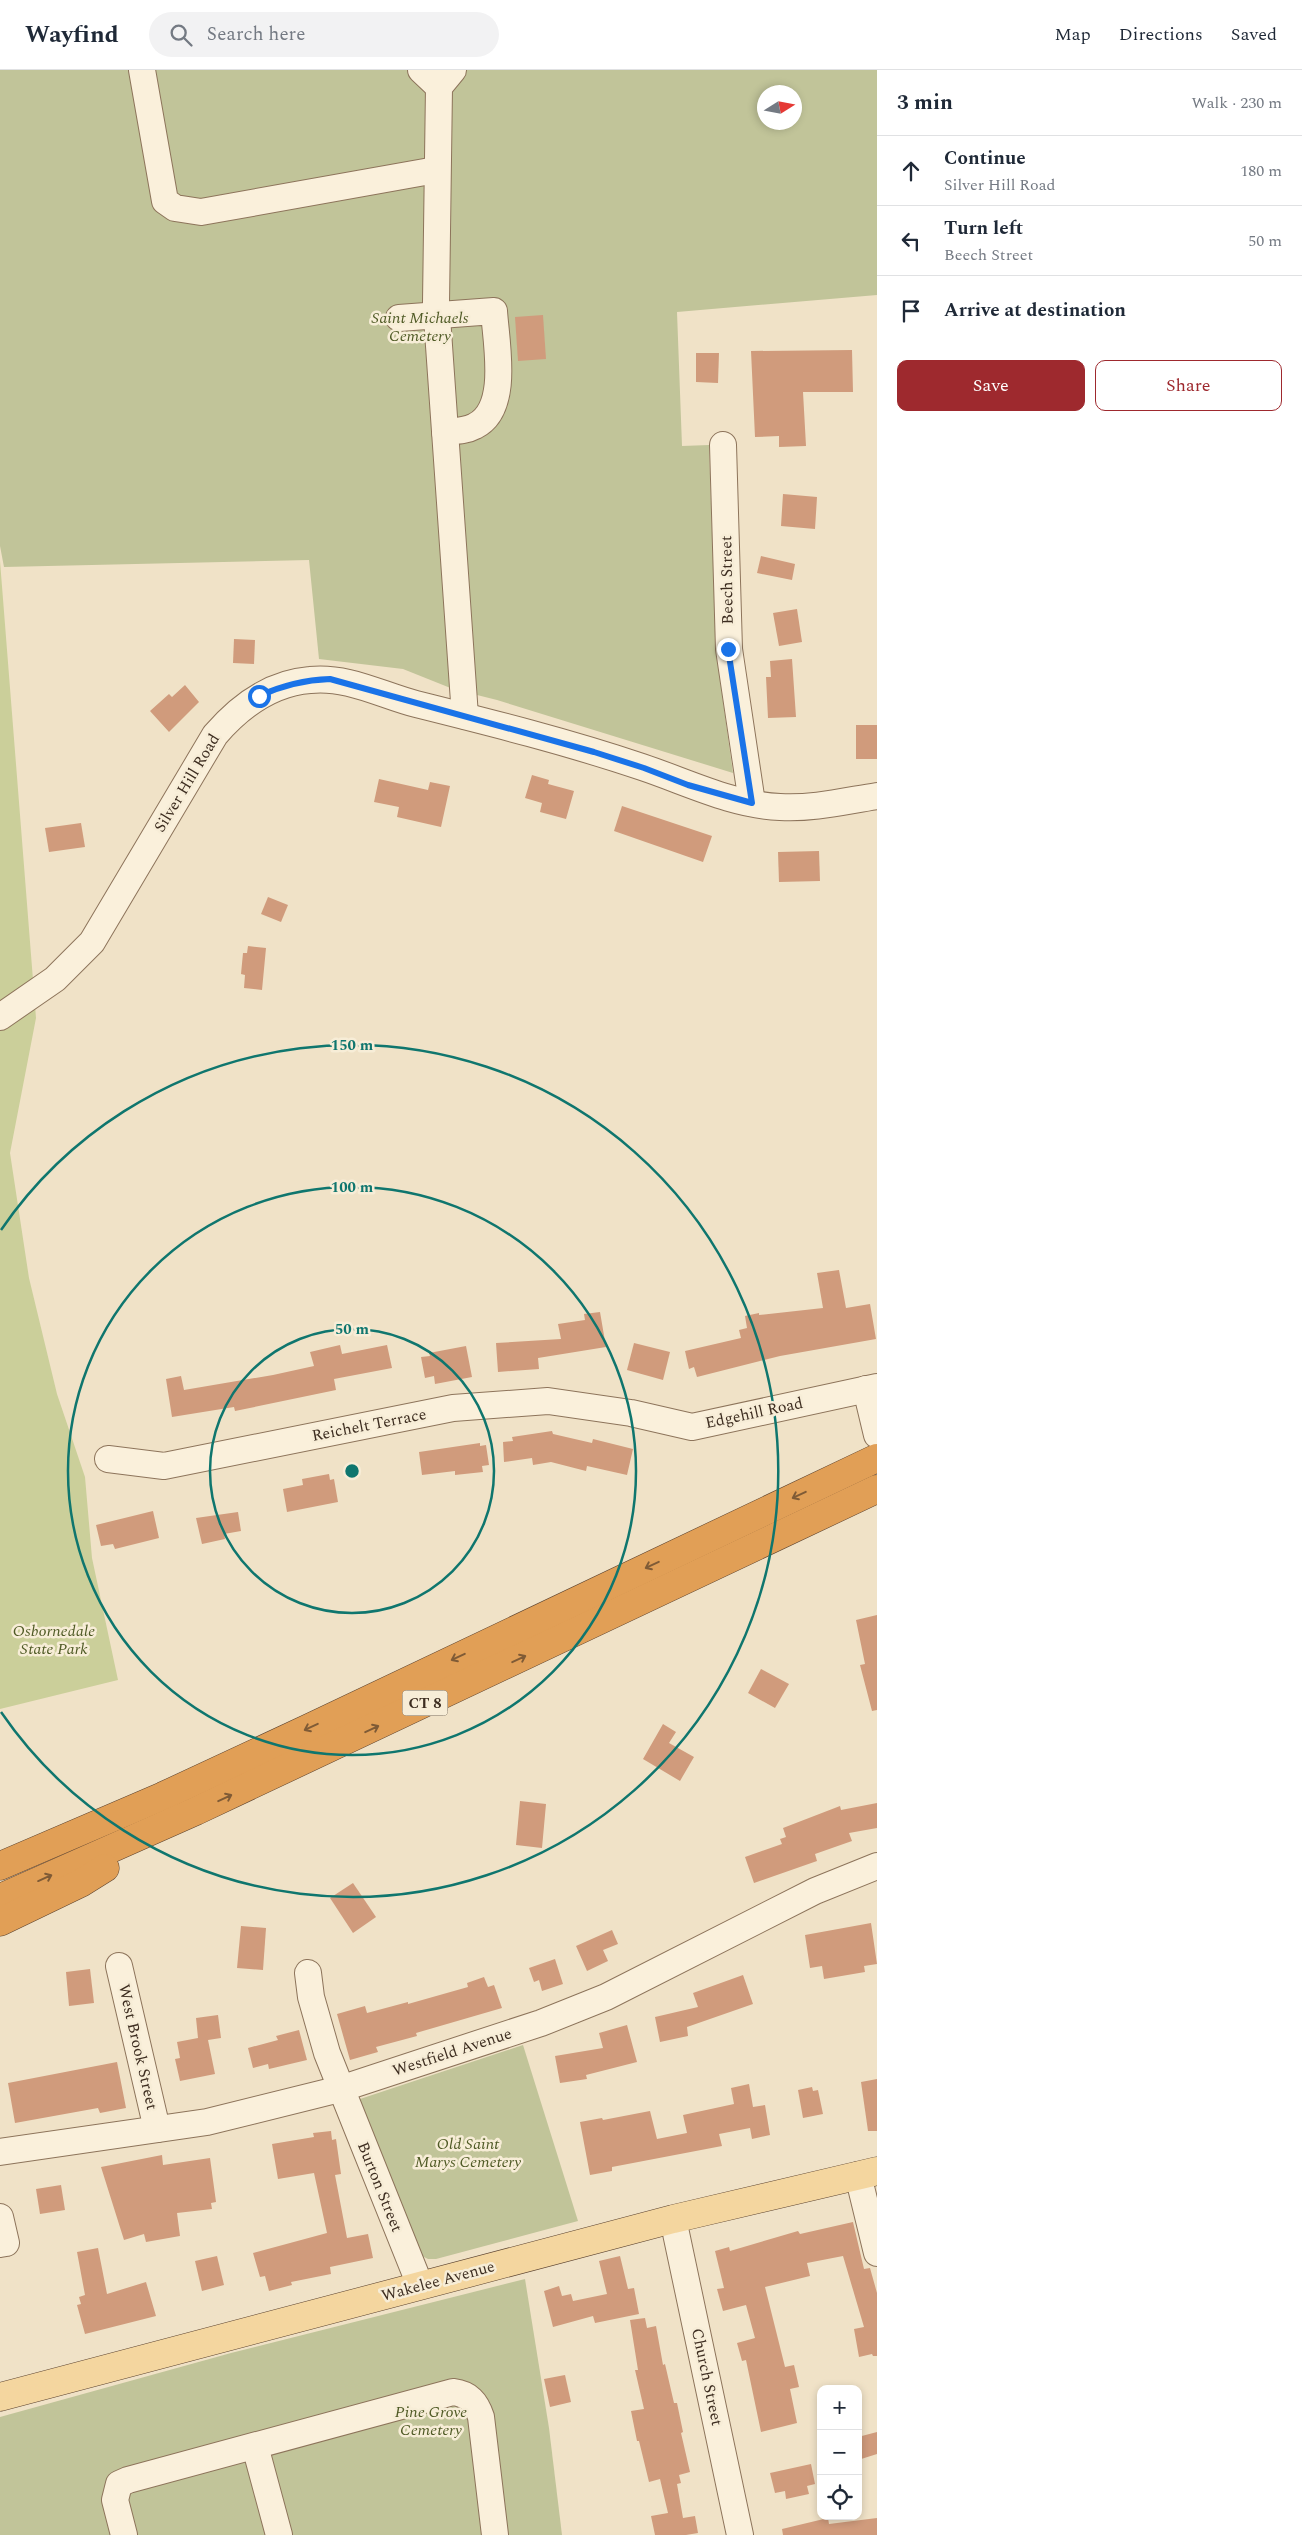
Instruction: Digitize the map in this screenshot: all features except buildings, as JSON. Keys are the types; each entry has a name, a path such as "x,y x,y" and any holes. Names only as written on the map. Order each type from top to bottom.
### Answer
{"highway":[{"name":"CT 8","path":"0,1866 163,1796 301,1732 877,1458"},
{"name":"CT 8","path":"0,1898 196,1811 877,1489"},
{"path":"0,1922 81,1883 196,1811"}],"main road":[{"name":"Wakelee Avenue","path":"0,2398 673,2219 868,2173"}],"street":[{"path":"142,70 165,201 175,208 201,212 436,170"},
{"path":"437,76 437,316 466,716"},
{"path":"399,318 494,311 498,382 495,404 484,421 476,426 445,432"},
{"name":"Beech Street","path":"724,445 728,649 752,803"},
{"name":"Silver Hill Road","path":"0,1017 55,979 92,942 215,735 234,714 259,696 284,685 309,680 330,679 594,752 688,785 752,803 778,807 802,807 877,796"},
{"path":"871,1388 877,1435"},
{"name":"Edgehill Road","path":"632,1413 692,1427 871,1388"},
{"name":"Reichelt Terrace","path":"108,1459 164,1466 452,1408 548,1401 632,1413"},
{"name":"Westfield Avenue","path":"0,2152 207,2122 340,2089 541,2023 606,1997 815,1891 877,1866"},
{"name":"West Brook Street","path":"119,1966 157,2129"},
{"name":"Burton Street","path":"308,1973 311,1997 340,2089 420,2285"},
{"path":"868,2173 877,2253"},
{"path":"0,2217 6,2243 0,2244"},
{"name":"Church Street","path":"673,2219 740,2535"},
{"path":"124,2535 115,2500 119,2484 446,2392 460,2393 472,2400 481,2417 495,2535"},
{"path":"256,2446 279,2535"}],"green space":[{"name":"Saint Michaels Cemetery","path":"0,70 877,70 877,295 677,312 682,446 709,445 716,651 733,773 497,700 453,689 403,669 319,659 309,560 4,567 0,546"},
{"name":"Osbornedale State Park","path":"0,561 36,1018 10,1153 29,1278 57,1394 85,1477 92,1558 118,1680 0,1709"},
{"name":"Old Saint Marys Cemetery","path":"523,2045 578,2221 436,2259 428,2259 420,2255 357,2100"},
{"name":"Pine Grove Cemetery","path":"525,2279 549,2428 562,2535 0,2535 0,2417 231,2353"}],"route":[{"path":"259,696 284,685 309,680 330,679 362,686 402,700 594,752 688,785 752,803 728,649"}]}
